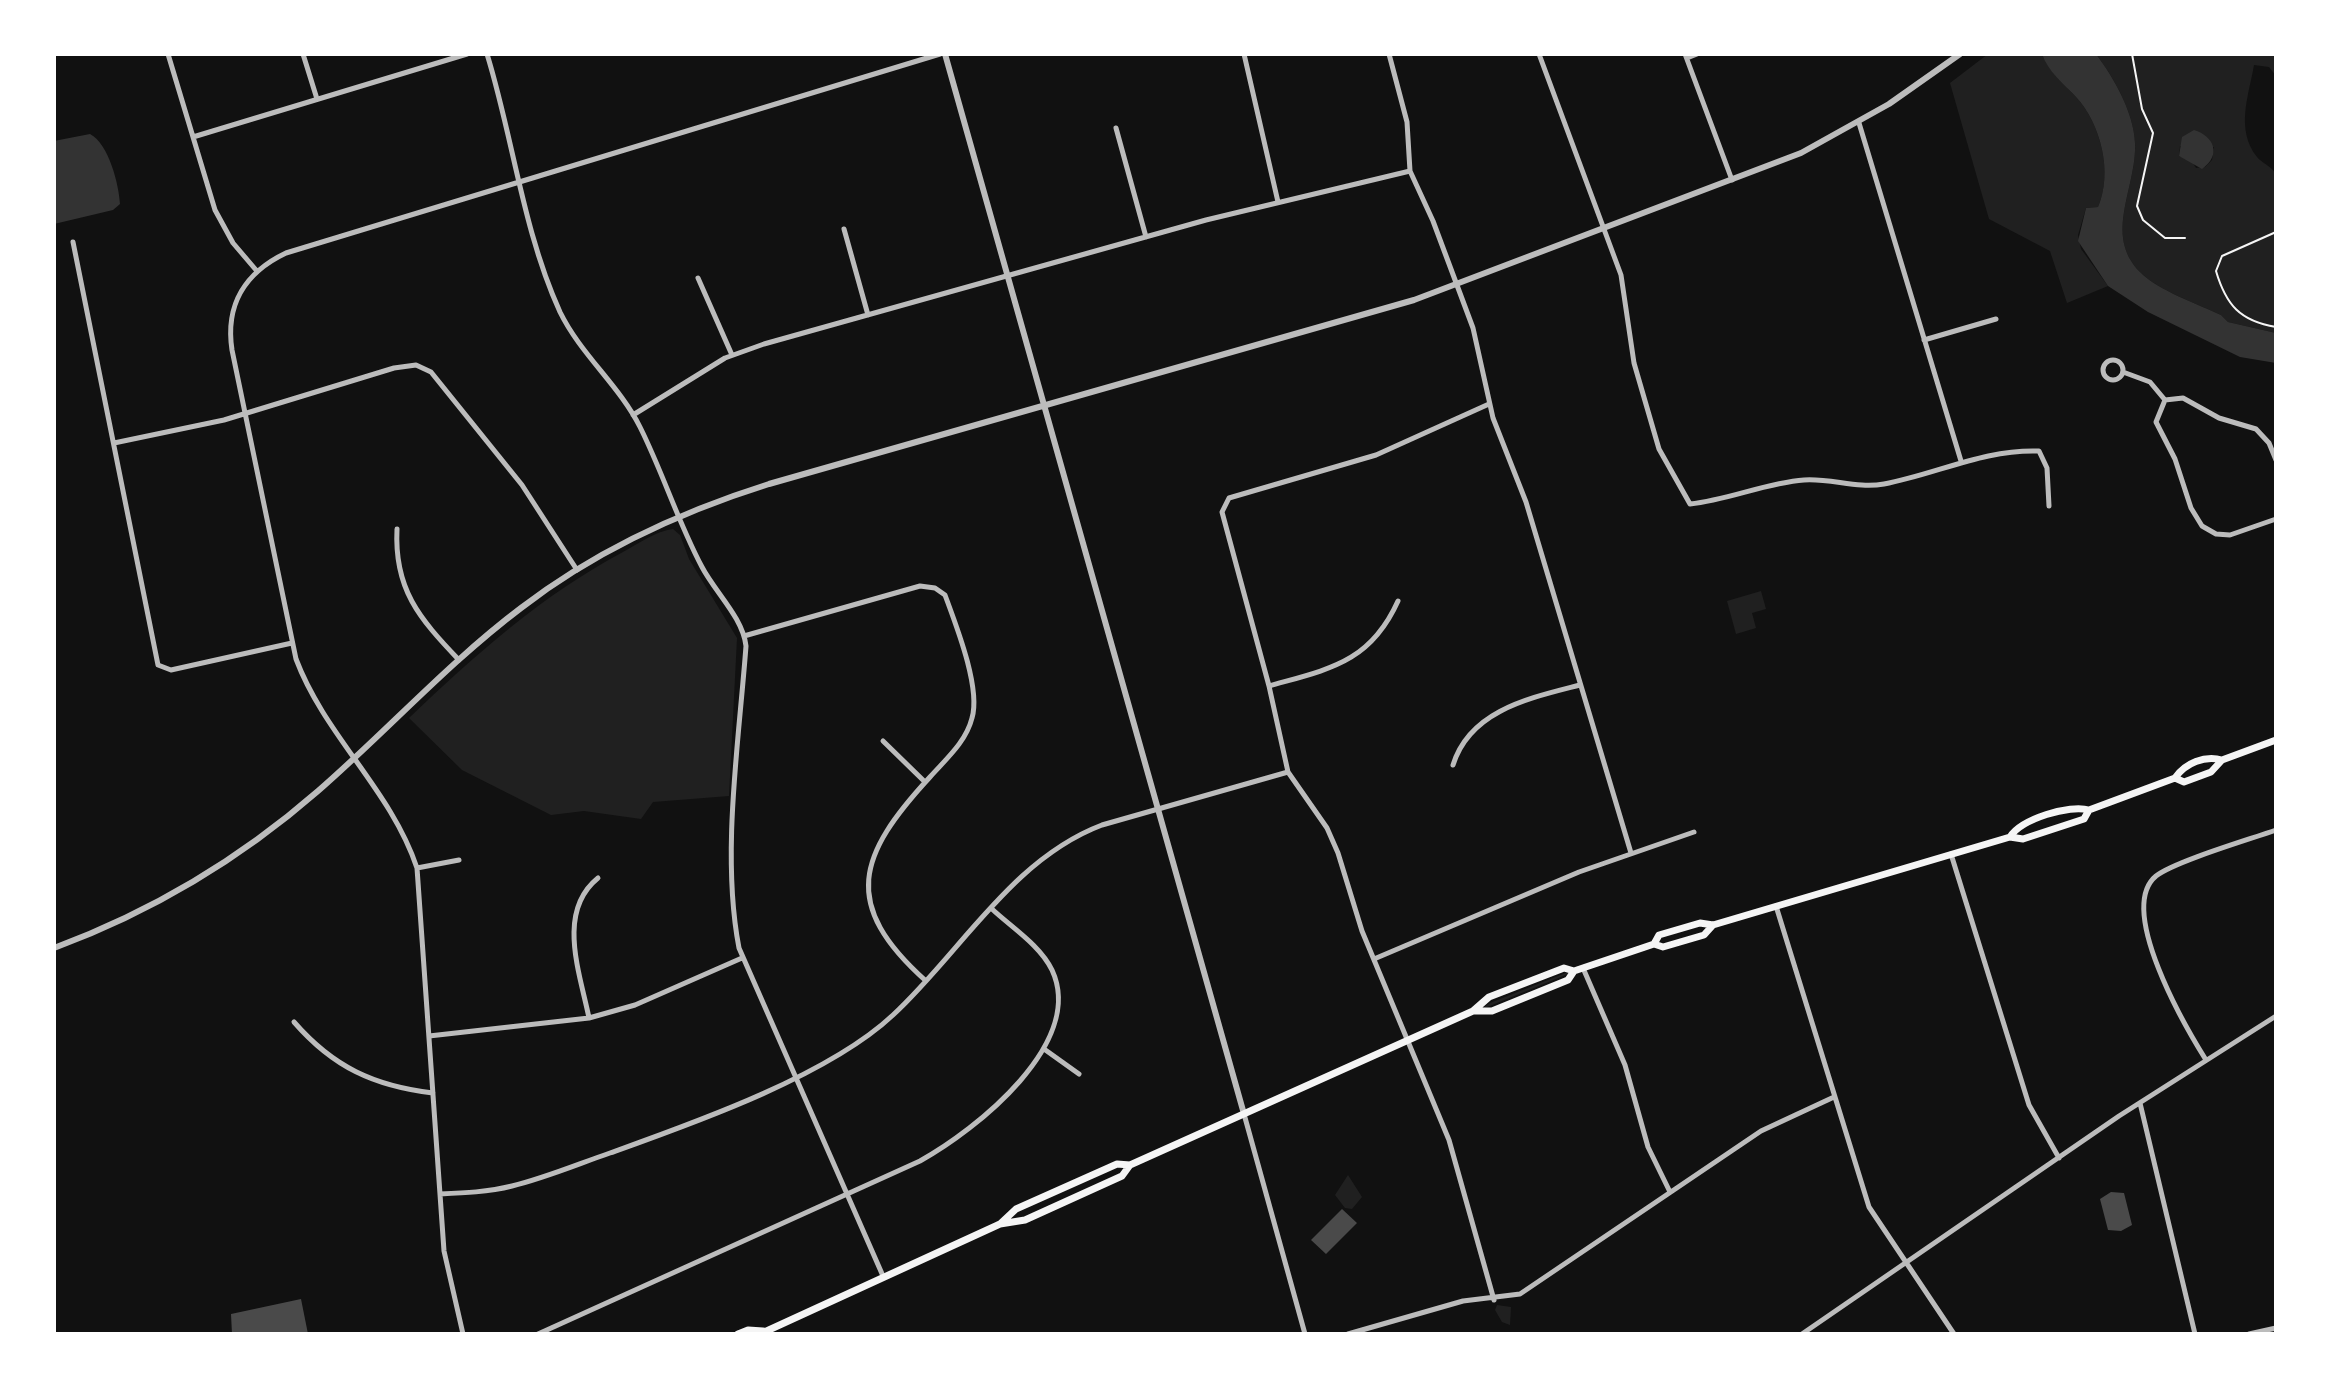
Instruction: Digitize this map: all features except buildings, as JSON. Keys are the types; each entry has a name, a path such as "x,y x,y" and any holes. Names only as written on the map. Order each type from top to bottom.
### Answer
{"main road":[{"path":"2175,778 2184,782 2211,772 2222,760 2276,740"},
{"path":"2010,837 2016,827 2077,806 2089,810 2175,778 2182,768 2211,757 2222,760"},
{"path":"1654,944 1659,935 1671,931 1700,923 1713,925 2010,837 2023,839 2084,819 2089,810"},
{"path":"1000,1224 1016,1209 1117,1164 1130,1165 1407,1041 1473,1011 1489,997 1564,968 1574,971 1654,944 1663,947 1704,935 1713,925"},
{"path":"1473,1011 1492,1011 1568,980 1574,971"},
{"path":"738,1334 748,1330 762,1332 1000,1224 1025,1220 1122,1176 1130,1165"}],"street":[{"path":"168,54 215,210 227,233 256,270"},
{"path":"303,54 317,99"},
{"path":"193,137 467,54"},
{"path":"487,54 505,113 519,182 555,298 568,327 632,416 702,568 744,636 731,891 742,958 883,1276"},
{"path":"463,1334 448,1279 417,868 398,819 308,687 292,643 229,333 237,297 256,270 286,253 942,54 1159,808 1305,1334"},
{"path":"1244,54 1278,202"},
{"path":"1389,54 1407,122 1410,171 1458,283 1478,344 1489,404 1526,502 1631,853"},
{"path":"1539,54 1621,275 1634,363 1659,449 1690,504 1727,499 1804,480 1877,485 2007,451 2039,451 2047,468 2049,506"},
{"path":"1697,54 1686,56 1732,180"},
{"path":"54,948 118,922 205,875 277,825 522,607 577,570 678,517 769,484 1359,318 1458,283 1801,153 1859,123 1960,54"},
{"path":"1859,123 1961,461"},
{"path":"1116,128 1146,237"},
{"path":"632,416 732,355 1007,274 1278,202 1410,171"},
{"path":"844,229 868,315"},
{"path":"73,242 158,665 171,670 292,643"},
{"path":"698,278 732,355"},
{"path":"1924,340 1996,319"},
{"path":"2109,360 2115,360 2123,366 2123,372 2111,380 2104,374 2103,368 2109,360"},
{"path":"114,443 245,414 394,368 409,365 423,367 441,384 517,479 577,570"},
{"path":"2123,372 2150,382 2165,400"},
{"path":"2165,400 2183,398 2219,418 2256,429 2269,443 2276,460"},
{"path":"2165,400 2156,422 2175,459 2196,519 2210,531 2224,535 2276,519"},
{"path":"1489,404 1376,455 1229,498 1223,504 1224,523 1269,686 1288,772 1332,839 1374,959 1452,1149 1494,1300"},
{"path":"397,529 396,552 414,610 459,660"},
{"path":"744,636 920,586 941,591 951,612 970,679 974,710 962,741 885,829 874,855 869,885 873,913 886,939 926,981"},
{"path":"1269,686 1332,668 1357,656 1388,624 1398,601"},
{"path":"1453,765 1461,743 1489,717 1519,703 1580,685"},
{"path":"883,741 925,782"},
{"path":"440,1194 490,1190 537,1179 664,1133 793,1077 865,1038 926,981 1027,871 1074,837 1159,808 1288,772"},
{"path":"2206,1060 2172,1006 2160,979 2144,908 2145,893 2159,874 2276,830"},
{"path":"1374,959 1631,853 1694,832"},
{"path":"1951,854 2029,1105 2059,1158"},
{"path":"417,868 459,860"},
{"path":"589,1018 573,931 583,893 598,878"},
{"path":"1776,906 1869,1207 1954,1334"},
{"path":"538,1334 920,1161 950,1143 995,1105 1044,1049 1059,1010 1056,981 1044,957 992,909"},
{"path":"429,1036 589,1018 635,1005 742,958"},
{"path":"1583,968 1625,1065 1648,1147 1670,1192"},
{"path":"1802,1334 2140,1103 2276,1016"},
{"path":"294,1022 321,1051 358,1075 392,1087 433,1093"},
{"path":"1044,1049 1079,1074"},
{"path":"1348,1334 1463,1301 1494,1300 1520,1294 1761,1131 1834,1097"},
{"path":"2140,1103 2195,1334"},
{"path":"2249,1334 2276,1328"}],"path":[{"path":"2132,54 2142,109 2153,133 2137,206 2143,220 2165,238 2185,238"},
{"path":"2276,232 2222,256 2216,271 2236,313 2276,327"}],"shaded area":[{"path":"1988,54 2042,54 2052,72 2085,108 2098,135 2104,164 2102,194 2098,207 2086,208 2078,235 2081,249 2108,286 2067,303 2050,251 1989,219 1950,83"},
{"path":"2042,54 2096,54 2122,96 2135,143 2124,210 2124,242 2129,257 2140,272 2157,285 2221,315 2228,322 2276,333 2276,363 2240,357 2148,312 2108,286 2078,241 2086,208 2098,207 2102,194 2102,149 2085,108 2052,72"},
{"path":"2096,54 2276,54 2276,76 2269,67 2254,65 2245,123 2250,146 2276,174 2276,333 2228,322 2221,315 2167,291 2147,279 2129,257 2123,226 2134,160 2134,132 2122,96","holes":["2180,146 2214,147 2212,160 2205,167 2196,168 2191,160 2179,156"]},
{"path":"2194,130 2211,141 2213,146 2212,158 2202,169 2179,156 2182,137"},
{"path":"90,134 103,146 108,156 118,186 120,204 113,210 54,224 54,141"},
{"path":"673,529 680,535 689,559 737,638 729,796 653,802 641,819 584,811 551,815 462,770 409,718 484,649 537,607 593,569 647,538"},
{"path":"1761,591 1766,609 1752,613 1756,628 1736,634 1727,601"},
{"path":"1568,974 1480,1010 1490,1003"},
{"path":"1348,1175 1362,1197 1352,1209 1345,1208 1335,1195"},
{"path":"1497,1305 1511,1307 1510,1325 1502,1322 1495,1310"}]}
